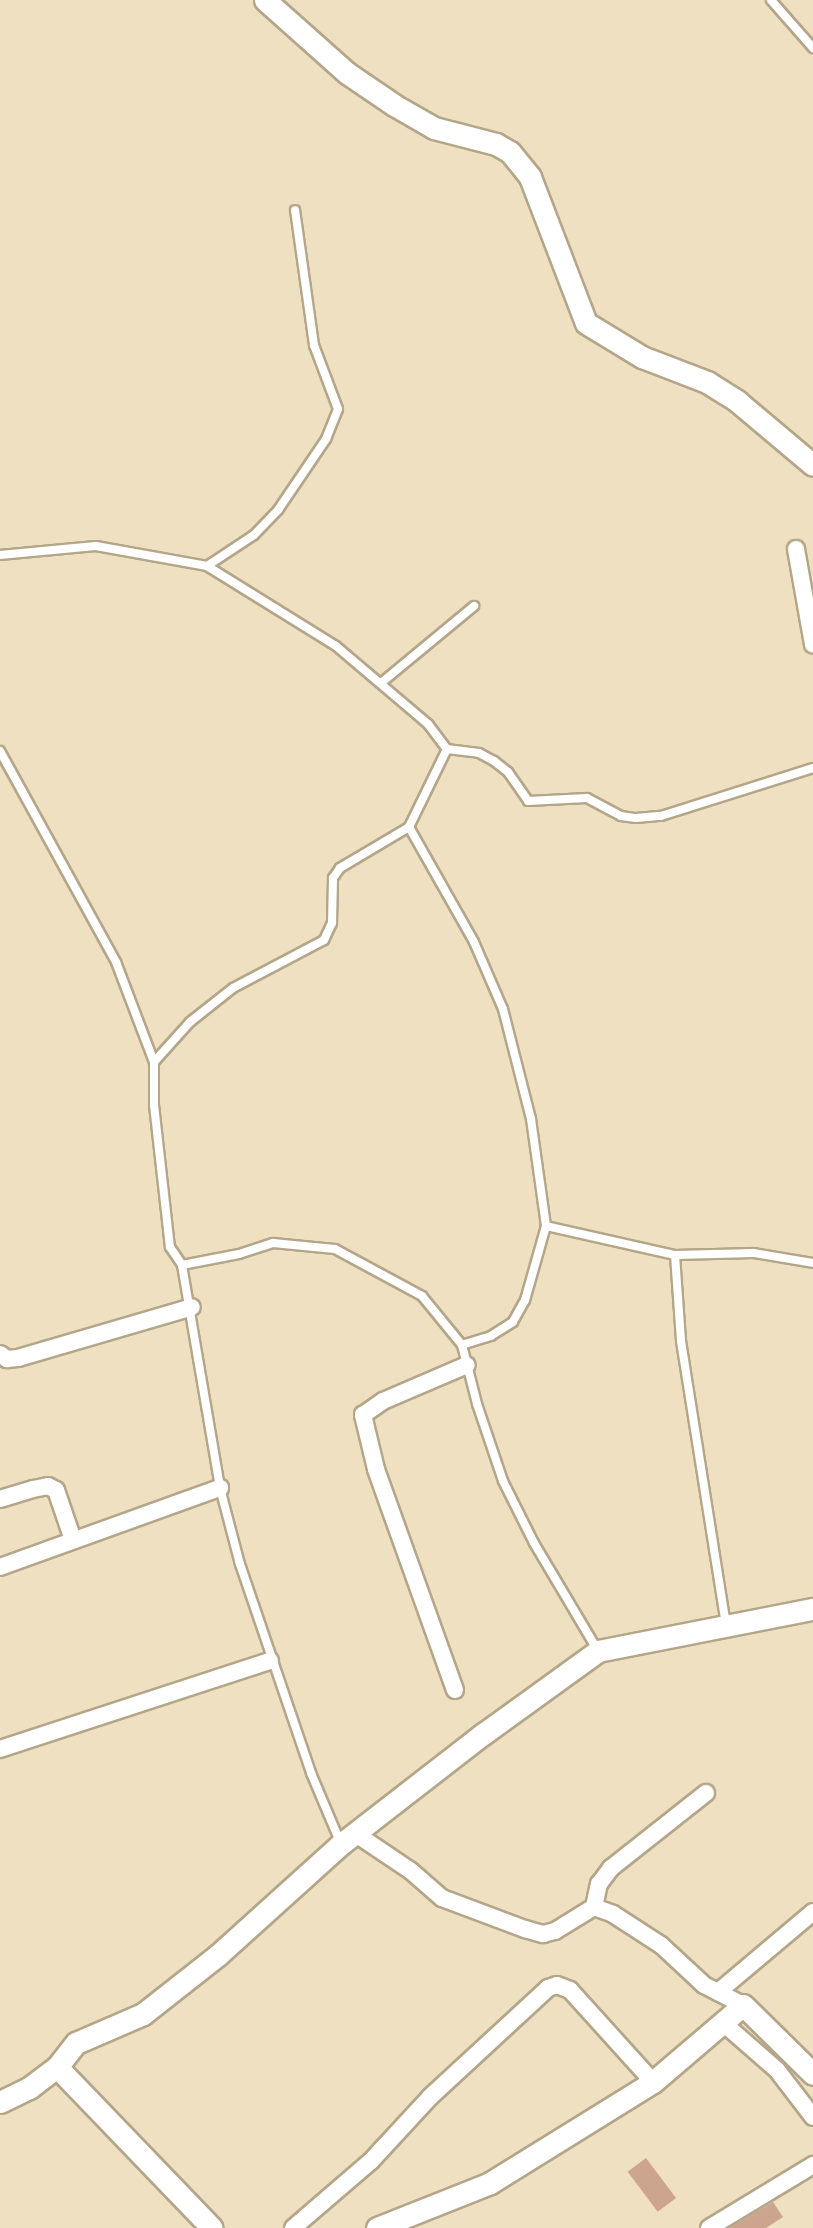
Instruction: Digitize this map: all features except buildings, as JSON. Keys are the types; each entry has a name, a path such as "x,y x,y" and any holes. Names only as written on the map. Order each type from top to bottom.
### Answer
{"street":[{"path":"265,0 347,73 394,105 434,128 496,144 510,152 530,177 585,323 642,357 707,382 746,408 813,465"},
{"path":"796,549 813,644"},
{"path":"0,1354 7,1359 18,1358 192,1307"},
{"path":"455,1689 376,1469 363,1415 383,1401 467,1365"},
{"path":"0,1499 48,1486 56,1490 73,1540"},
{"path":"0,1567 220,1488"},
{"path":"0,2102 29,2088 57,2067 76,2043 143,2014 218,1955 349,1839 483,1734 598,1651 726,1624 813,1610"},
{"path":"0,1749 270,1661"},
{"path":"349,1839 411,1871 442,1898 543,1934 555,1931 594,1906 599,1884 611,1868 706,1793"},
{"path":"594,1906 613,1914 662,1945 704,1985 743,2005 813,2074"},
{"path":"718,1992 813,1912"},
{"path":"293,2228 371,2161 430,2097 548,1988 557,1985 570,1990 653,2082"},
{"path":"377,2228 490,2183 653,2082 743,2005"},
{"path":"722,2022 777,2070 813,2117"},
{"path":"57,2067 212,2228"},
{"path":"709,2228 813,2165"}],"lane":[{"path":"771,0 813,48"},
{"path":"207,566 254,535 278,510 326,439 338,409 314,345 295,210"},
{"path":"0,555 96,546 207,566 336,646 428,724 447,749 479,753 494,761 508,772 528,801 587,798 621,816 636,818 661,816 813,768"},
{"path":"381,683 474,606"},
{"path":"154,1062 190,1022 233,988 324,940 332,923 333,878 340,868 409,827 447,749"},
{"path":"0,751 117,962 154,1062 165,1212 170,1247 182,1265 192,1307 220,1488 270,1661 349,1839"},
{"path":"409,827 474,942 503,1009 531,1119 546,1226 525,1300 513,1322 491,1336 462,1345"},
{"path":"546,1226 675,1255 754,1253 813,1263"},
{"path":"182,1265 239,1254 273,1243 335,1249 422,1296 462,1345 503,1481 534,1543 598,1651"},
{"path":"675,1255 681,1341 726,1624"}]}
